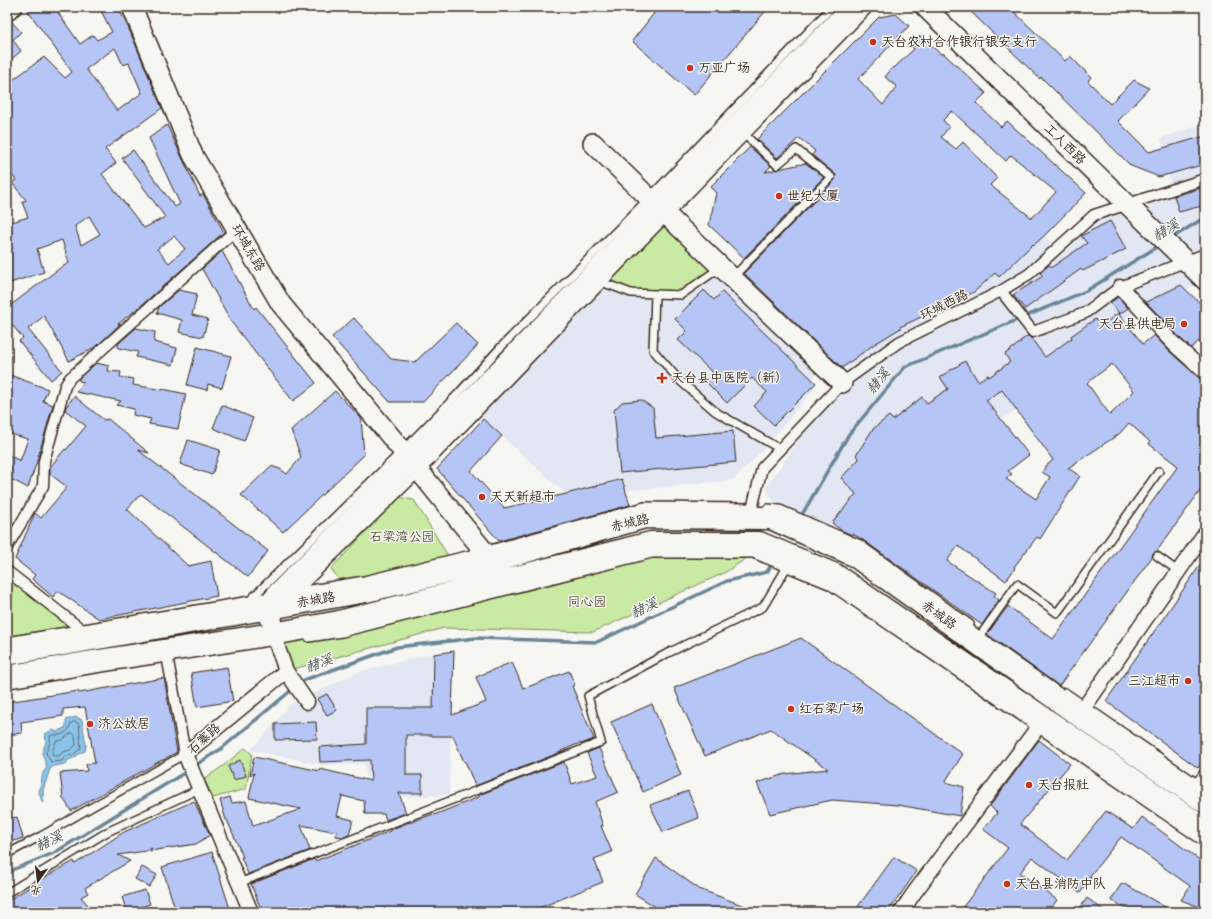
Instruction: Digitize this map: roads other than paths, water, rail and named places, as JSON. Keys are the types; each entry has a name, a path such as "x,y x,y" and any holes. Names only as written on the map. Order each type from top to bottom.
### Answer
{"main road":[{"name":"环城东路","path":"132,7 193,155 281,304 488,556"},
{"path":"276,641 274,598 411,461 853,7"},
{"name":"工人西路","path":"925,7 1205,280"},
{"path":"593,143 842,384"},
{"name":"赤城路","path":"7,654 89,633 274,598 366,591 488,556 645,517 751,512 776,514 815,531 854,555 983,640 1079,715 1201,789"},
{"name":"赤城路","path":"7,677 86,663 276,641 339,622 651,543 756,549 791,563 835,575 975,672 1040,723 1205,830"},
{"path":"975,672 983,640"}],"street":[{"path":"7,14 15,7"},
{"name":"环城西路","path":"751,512 762,468 842,384 899,342 1001,291 1029,274 1094,215 1205,179"},
{"path":"7,547 43,486 44,461 65,386 70,378 236,229"},
{"path":"1001,291 1032,332 1085,313 1120,287 1205,254"},
{"path":"1120,287 1174,344 1205,372"},
{"path":"1079,715 1205,533"},
{"path":"7,571 89,633"},
{"path":"276,641 286,671 307,702"},
{"path":"168,661 185,754"},
{"name":"石寨路","path":"251,912 185,754 286,671"},
{"path":"901,912 1040,723"}],"lane":[{"path":"274,598 411,461 604,283 659,207 832,7"},
{"path":"659,207 745,135 870,7"},
{"path":"604,283 631,293 681,295 726,273 831,177 796,148 777,165 745,135"},
{"path":"655,294 653,350 679,380 716,412 780,449"},
{"path":"983,640 1017,584 1057,613 1159,471"},
{"path":"298,640 342,633 652,554 756,549"},
{"path":"274,598 488,556"},
{"path":"1157,556 1178,572"},
{"path":"239,883 601,742 588,696 666,654 763,607 791,563 829,585 1040,723 1205,843"},
{"path":"7,641 89,633"},
{"path":"1060,689 1201,789"},
{"path":"7,854 185,754"},
{"path":"7,893 107,832 199,789"}],"water":[{"path":"76,717 82,720 86,746 85,751 68,760 66,764 54,766 50,769 43,790 44,803 42,802 39,792 43,773 47,767 42,753 46,742 45,734 53,730 57,732 66,727 66,720"}],"waterway":[{"name":"赭溪","path":"1170,239 1199,221 1205,219"},
{"name":"赭溪","path":"800,518 849,434 905,367 1086,291 1160,245"},
{"name":"赭溪","path":"299,684 304,680 397,647 476,638 597,642 727,581 767,572 773,562"},
{"name":"赭溪","path":"194,766 221,749 294,688"},
{"name":"赭溪","path":"7,872 54,853 189,770"}],"place":[{"name":"天台农村合作银行银安支行","path":"873,42"},
{"name":"万亚广场","path":"690,68"},
{"name":"世纪大厦","path":"779,196"},
{"name":"天台县供电局","path":"1184,324"},
{"name":"天台县中医院（新）","path":"662,378"},
{"name":"天天新超市","path":"482,497"},
{"name":"三江超市","path":"1188,681"},
{"name":"红石梁广场","path":"791,709"},
{"name":"济公故居","path":"90,724"},
{"name":"天台报社","path":"1029,785"},
{"name":"天台县消防中队","path":"1007,884"}],"park label":[{"name":"石梁湾公园","path":"402,537"},
{"name":"同心园","path":"587,602"}]}
